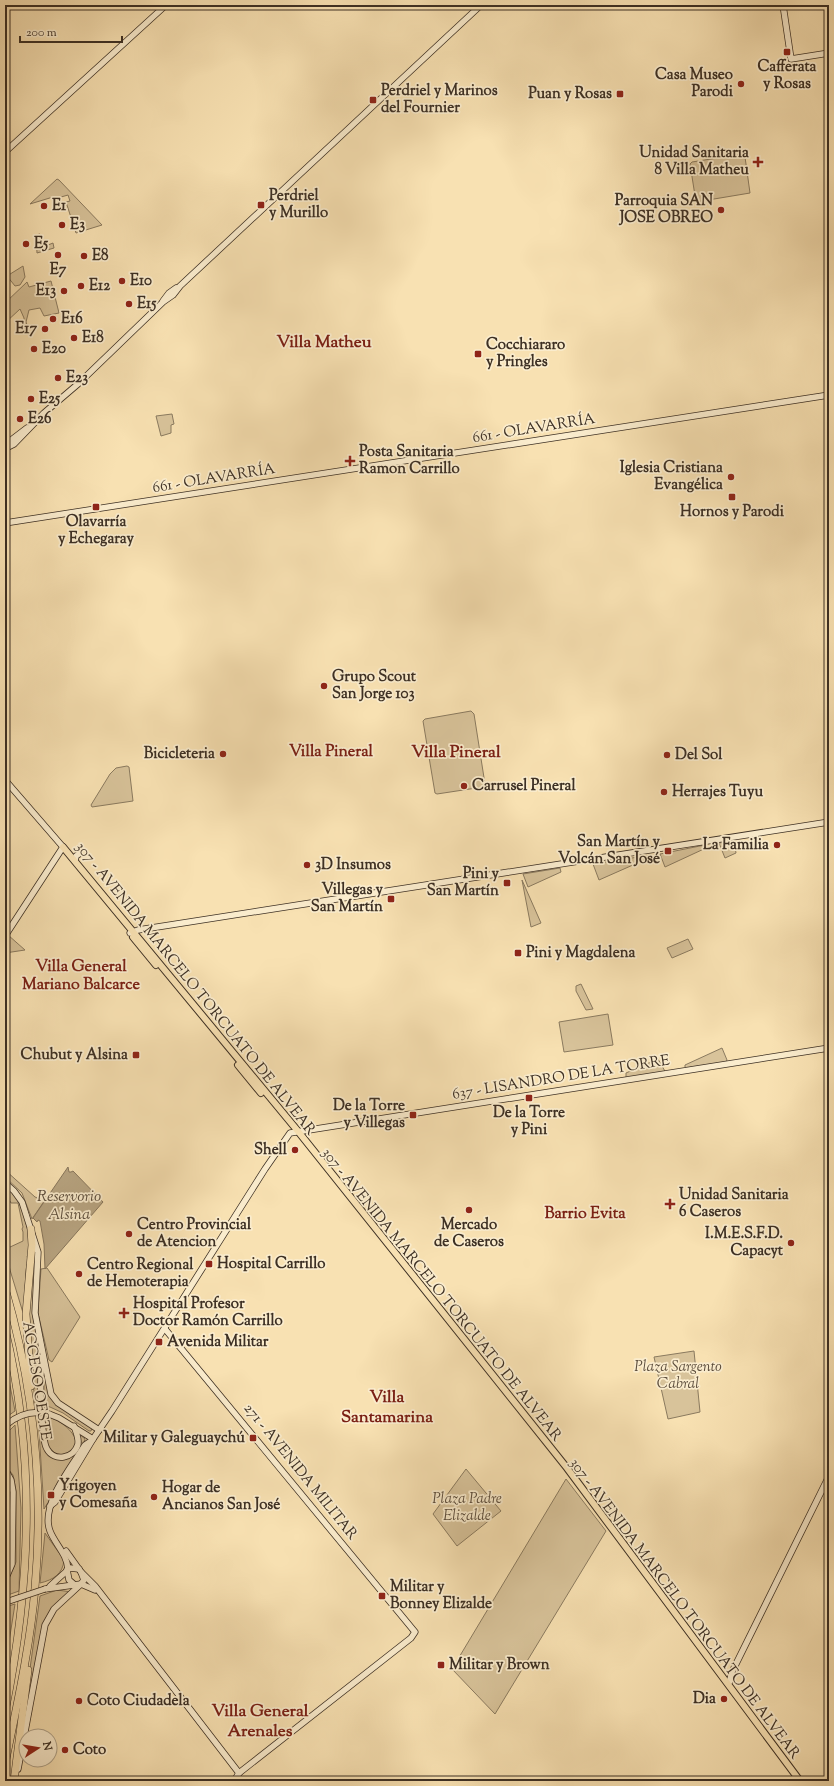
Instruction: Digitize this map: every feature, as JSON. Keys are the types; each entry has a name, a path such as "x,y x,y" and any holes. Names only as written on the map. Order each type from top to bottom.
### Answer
{"highway":[{"path":"31,1230 32,1245 26,1314 32,1418"},
{"name":"ACCESO OESTE","path":"5,1288 21,1354 32,1418 37,1482 38,1541 31,1624 5,1764"},
{"name":"ACCESO OESTE","path":"5,1329 15,1375 24,1442 27,1510 26,1572 18,1638 5,1712"},
{"path":"5,1344 15,1375"},
{"path":"15,1781 30,1657 31,1624"},
{"path":"5,1684 18,1638"}],"main road":[{"name":"307 - AVENIDA MARCELO TORCUATO DE ALVEAR","path":"63,847 76,861 567,1468 800,1781"},
{"name":"307 - AVENIDA MARCELO TORCUATO DE ALVEAR","path":"63,847 69,858 132,932"},
{"name":"307 - AVENIDA MARCELO TORCUATO DE ALVEAR","path":"728,1684 796,1781"}],"street":[{"path":"5,152 166,5"},
{"path":"6,448 14,444 29,427 59,399 66,390 84,377 125,336 134,330 163,302 169,293 180,286 481,5"},
{"path":"783,5 791,59 829,53"},
{"name":"661 - OLAVARRÍA","path":"5,524 829,395"},
{"path":"5,780 63,847 5,936"},
{"path":"132,932 829,822"},
{"path":"76,861 76,856 79,854"},
{"name":"637 - LISANDRO DE LA TORRE","path":"295,1131 579,1089 829,1048"},
{"path":"98,1591 69,1580 66,1558 50,1531 48,1521 50,1506 55,1502 84,1455 92,1439 165,1329 265,1169 288,1134 295,1131"},
{"path":"5,1182 20,1198 38,1252 35,1314 50,1391 55,1400 99,1430"},
{"name":"271 - AVENIDA MILITAR","path":"165,1329 415,1632 411,1638 239,1773"},
{"path":"42,1346 40,1405 45,1444 48,1451 60,1457 67,1456 73,1452 78,1441 74,1426"},
{"path":"6,1425 16,1418 26,1414 38,1412 49,1414 74,1426 92,1439"},
{"path":"5,1469 9,1476 13,1492 12,1564 5,1580"},
{"path":"728,1684 732,1672 829,1476"},
{"path":"56,1541 61,1544 239,1773 234,1781"},
{"path":"5,1572 12,1554"},
{"path":"15,1781 45,1625 54,1609 79,1585 84,1578 80,1570 72,1567 68,1569 57,1582 47,1588"},
{"path":"7,1601 47,1588 79,1585"}],"green space":[{"path":"742,154 745,157 750,193 696,202 690,164 692,162"},
{"path":"57,179 102,225 76,233 66,202 70,201 68,195 54,199 53,197 30,204"},
{"path":"40,234 44,244 48,245 53,243 54,248 37,253 36,235"},
{"path":"23,266 25,277 20,285 15,286 7,276"},
{"path":"51,281 59,313 44,316 40,308 29,310 26,322 29,330 25,331 24,318 20,309 5,323 5,303 27,282 29,287"},
{"path":"172,414 174,424 171,425 171,433 161,436 156,416"},
{"path":"471,711 474,714 485,784 483,787 437,794 435,793 423,721 425,719"},
{"path":"129,767 133,801 92,807 91,805 110,774 116,768"},
{"path":"734,841 736,853 725,858 719,843"},
{"path":"705,845 706,848 665,867 660,854"},
{"path":"651,855 651,857 599,880 593,864"},
{"path":"560,868 561,872 528,887 523,874"},
{"path":"522,880 541,923 531,927"},
{"path":"8,935 25,950 5,953 5,940"},
{"path":"688,939 693,949 672,958 667,948"},
{"path":"581,984 593,1009 586,1010 576,991 576,986"},
{"path":"608,1014 613,1045 564,1052 559,1022"},
{"path":"722,1048 727,1060 726,1062 685,1067 685,1065"},
{"path":"658,1059 666,1073 626,1079 626,1073"},
{"path":"5,1170 35,1197 40,1199 44,1195 47,1197 32,1219 22,1193 5,1177"},
{"path":"5,1185 12,1192 21,1208 28,1234 30,1254 27,1256 29,1264 27,1264 26,1270 24,1316 6,1252 8,1248 23,1241 23,1227 18,1203 11,1203 10,1201 5,1202"},
{"path":"34,1243 36,1249 40,1355 38,1406 35,1406 28,1314"},
{"path":"47,1268 80,1317 52,1362 49,1360 38,1313 41,1269"},
{"name":"Plaza Sargento Cabral","path":"694,1351 700,1412 668,1419 654,1357"},
{"path":"5,1360 15,1411 5,1418"},
{"path":"43,1366 52,1400 92,1428 91,1431 63,1413 50,1407 41,1406"},
{"path":"38,1416 40,1416 44,1448 59,1459 76,1453 78,1433 85,1439 83,1446 44,1509"},
{"path":"43,1416 52,1418 68,1429 74,1436 76,1442 75,1448 69,1453 57,1455 47,1446"},
{"path":"15,1425 21,1508 19,1591 5,1596 5,1586 16,1562 16,1490 13,1475 5,1465 5,1435"},
{"name":"Plaza Padre Elizalde","path":"466,1469 501,1511 457,1546 433,1514"},
{"path":"566,1479 606,1531 495,1714 452,1669"},
{"path":"45,1533 64,1560 62,1569 56,1576 40,1583"},
{"path":"57,1590 72,1592 50,1612 26,1716 24,1712 40,1596"},
{"path":"15,1604 5,1667 5,1607"}],"water":[{"name":"Reservorio Alsina","path":"68,1167 69,1172 73,1171 103,1202 45,1269 44,1244 40,1221 38,1220 37,1222 33,1218"}],"place":[{"name":"Cafferata y Rosas","path":"787,52"},
{"name":"Casa Museo Parodi","path":"741,84"},
{"name":"Puan y Rosas","path":"620,94"},
{"name":"Perdriel y Marinos del Fournier","path":"373,100"},
{"name":"Unidad Sanitaria 8 Villa Matheu","path":"758,162"},
{"name":"Perdriel y Murillo","path":"261,205"},
{"name":"E1","path":"44,206"},
{"name":"Parroquia SAN JOSE OBREO","path":"721,210"},
{"name":"E3","path":"62,225"},
{"name":"E5","path":"26,244"},
{"name":"E7","path":"58,255"},
{"name":"E8","path":"84,256"},
{"name":"E10","path":"122,281"},
{"name":"E12","path":"81,286"},
{"name":"E13","path":"64,291"},
{"name":"E15","path":"129,304"},
{"name":"E16","path":"53,319"},
{"name":"E17","path":"45,329"},
{"name":"E18","path":"74,338"},
{"name":"E20","path":"34,349"},
{"name":"Cocchiararo y Pringles","path":"478,354"},
{"name":"E23","path":"58,378"},
{"name":"E25","path":"31,399"},
{"name":"E26","path":"20,419"},
{"name":"Posta Sanitaria Ramon Carrillo","path":"350,461"},
{"name":"Iglesia Cristiana Evangélica","path":"731,477"},
{"name":"Hornos y Parodi","path":"732,497"},
{"name":"Olavarría y Echegaray","path":"96,507"},
{"name":"Grupo Scout San Jorge 103","path":"324,686"},
{"name":"Bicicleteria","path":"223,754"},
{"name":"Del Sol","path":"667,755"},
{"name":"Carrusel Pineral","path":"464,786"},
{"name":"Herrajes Tuyu","path":"664,792"},
{"name":"La Familia","path":"777,845"},
{"name":"San Martín y Volcán San José","path":"668,851"},
{"name":"3D Insumos","path":"307,865"},
{"name":"Pini y San Martín","path":"507,883"},
{"name":"Villegas y San Martín","path":"391,899"},
{"name":"Pini y Magdalena","path":"518,953"},
{"name":"Chubut y Alsina","path":"136,1055"},
{"name":"De la Torre y Pini","path":"529,1098"},
{"name":"De la Torre y Villegas","path":"413,1115"},
{"name":"Shell","path":"295,1150"},
{"name":"Unidad Sanitaria 6 Caseros","path":"670,1204"},
{"name":"Mercado de Caseros","path":"469,1210"},
{"name":"Centro Provincial de Atencion","path":"129,1234"},
{"name":"I.M.E.S.F.D. Capacyt","path":"791,1243"},
{"name":"Hospital Carrillo","path":"209,1264"},
{"name":"Centro Regional de Hemoterapia","path":"79,1274"},
{"name":"Hospital Profesor Doctor Ramón Carrillo","path":"124,1313"},
{"name":"Avenida Militar","path":"159,1342"},
{"name":"Militar y Galeguaychú","path":"253,1438"},
{"name":"Yrigoyen y Comesaña","path":"51,1495"},
{"name":"Hogar de Ancianos San José","path":"154,1497"},
{"name":"Militar y Bonney Elizalde","path":"382,1596"},
{"name":"Militar y Brown","path":"441,1665"},
{"name":"Dia","path":"724,1699"},
{"name":"Coto Ciudadela","path":"79,1701"},
{"name":"Coto","path":"65,1750"}],"district":[{"name":"Villa Matheu","path":"324,343"},
{"name":"Villa Pineral","path":"331,752"},
{"name":"Villa Pineral","path":"456,753"},
{"name":"Villa General Mariano Balcarce","path":"81,976"},
{"name":"Barrio Evita","path":"585,1214"},
{"name":"Villa Santamarina","path":"387,1408"},
{"name":"Villa General Arenales","path":"260,1722"}]}
